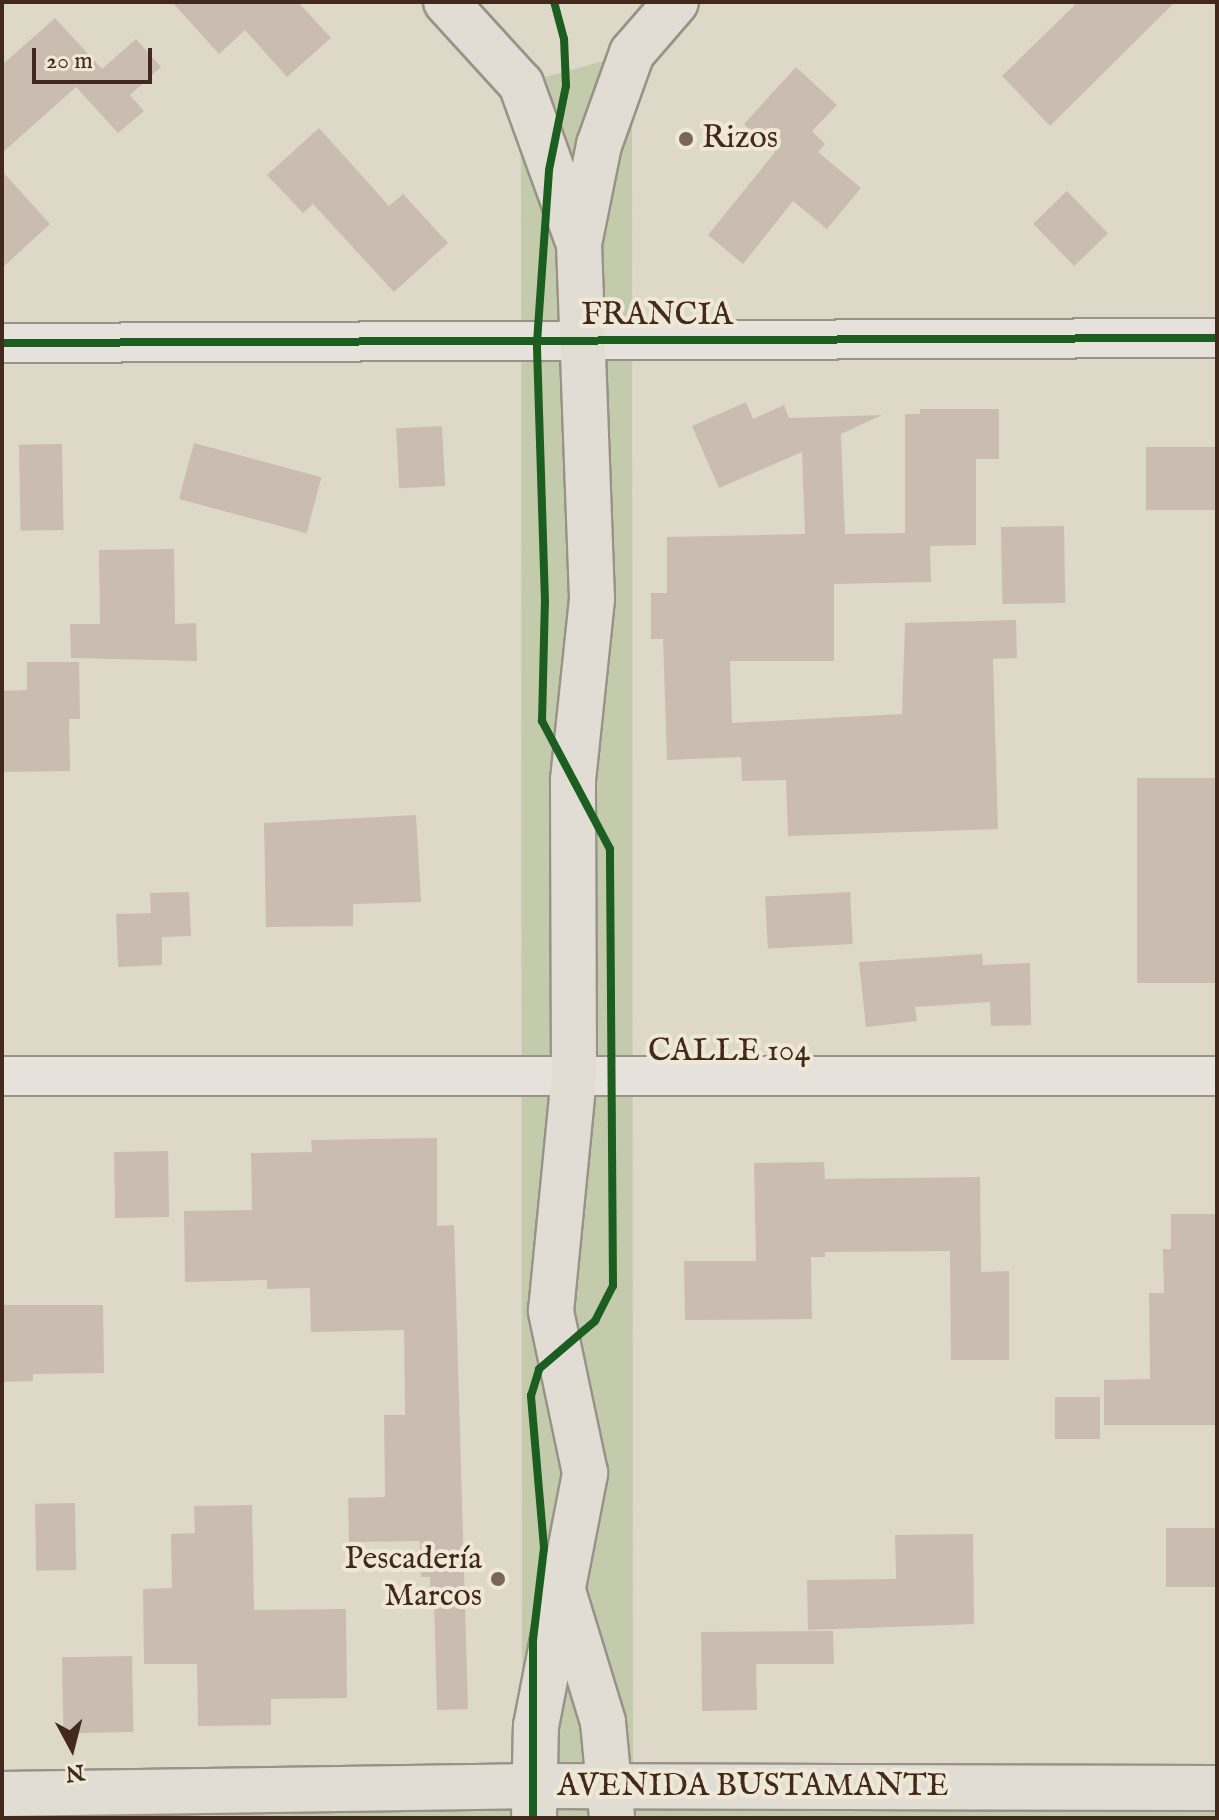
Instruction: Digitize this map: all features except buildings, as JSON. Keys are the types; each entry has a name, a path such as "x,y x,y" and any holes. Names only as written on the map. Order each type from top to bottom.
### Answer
{"main road":[{"path":"446,2 521,84 579,244"},
{"path":"534,1802 536,1726 561,1584 585,1473 551,1311 574,1076 573,780 592,599 585,341 579,244 599,145 632,53 676,2"},
{"path":"561,1584 603,1722 611,1802"},
{"name":"AVENIDA BUSTAMANTE","path":"2,1794 611,1802 1217,1788"}],"street":[{"name":"FRANCIA","path":"2,343 1217,338"},
{"name":"CALLE 104","path":"2,1076 1217,1076"}],"green space":[{"path":"632,53 633,1797 1217,1799 1217,1818 2,1816 2,1795 522,1796 521,84"}],"cycle path":[{"path":"533,1818 533,1640 544,1548 531,1396 539,1369 595,1321 613,1286 610,849 542,721 545,602 537,342 549,170 566,86 564,39 554,2"},
{"path":"2,343 1217,338"}],"place":[{"name":"Rizos","path":"686,139"},
{"name":"Pescadería Marcos","path":"498,1579"}]}
